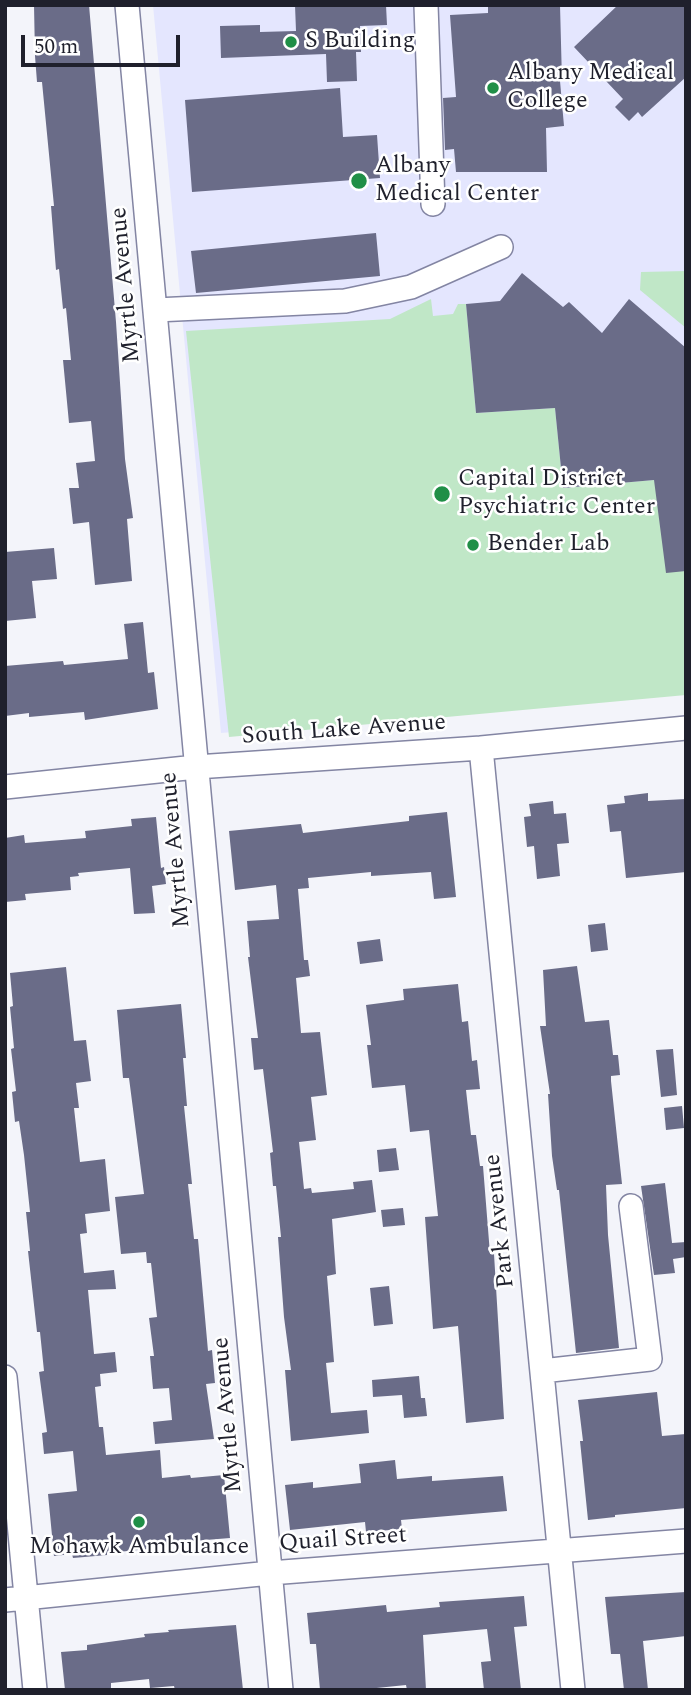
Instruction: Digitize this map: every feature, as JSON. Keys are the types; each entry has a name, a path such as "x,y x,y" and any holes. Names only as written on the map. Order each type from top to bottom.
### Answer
{"street":[{"name":"Myrtle Avenue","path":"127,5 281,1690"},
{"path":"426,5 433,204"},
{"path":"156,310 345,300 411,287 501,247"},
{"name":"South Lake Avenue","path":"5,787 195,767 481,748 686,727"},
{"name":"Park Avenue","path":"481,748 573,1690"},
{"path":"542,1371 650,1359 631,1206"},
{"path":"5,1377 16,1599 35,1690"},
{"name":"Quail Street","path":"16,1599 270,1573 686,1541"}],"shaded area":[{"name":"Capital District Psychiatric Center","path":"153,5 686,5 686,694 221,733"}],"green space":[{"path":"686,271 686,328 640,290 641,272"},
{"name":"Capital District Psychiatric Center","path":"431,299 433,316 453,314 458,304 466,304 476,413 555,408 563,488 654,480 686,571 686,695 229,737 186,331 390,319"}],"building":[{"path":"34,5 89,5 125,459 133,518 127,519 132,581 95,585 89,522 73,524 69,488 79,488 76,463 95,461 91,421 69,423 63,360 71,360 66,308 63,309 59,269 56,270 51,206 54,206 42,82 37,82"},
{"name":"S Building","path":"295,5 386,5 387,25 360,26 361,52 356,52 357,81 327,82 326,54 221,58 220,26 260,25 260,32 296,31"},
{"name":"Albany Medical College","path":"488,5 560,5 560,81 564,126 546,128 547,172 456,172 454,149 445,150 443,98 456,97 450,15 488,13"},
{"name":"Albany Medical College","path":"618,5 686,5 686,77 642,117 638,112 629,121 615,107 623,99 574,47"},
{"path":"340,88 343,137 377,135 380,178 192,192 185,100"},
{"path":"376,233 380,276 196,293 191,251"},
{"name":"Capital District Psychiatric Center","path":"522,273 563,307 569,302 602,333 629,299 686,348 686,571 666,573 654,480 563,488 555,408 476,413 466,304 500,301"},
{"path":"54,548 57,579 32,581 36,618 5,621 5,552"},
{"path":"143,622 148,673 154,672 158,709 85,720 84,712 29,717 29,713 5,716 5,666 63,661 64,665 128,659 124,624"},
{"path":"648,793 648,801 686,799 686,872 626,878 621,831 610,832 607,805 625,803 624,796"},
{"path":"553,801 554,814 566,813 569,843 557,844 560,876 537,879 534,846 527,847 524,817 531,816 529,804"},
{"path":"447,812 456,897 434,899 431,872 371,876 371,872 308,878 309,888 298,889 304,960 308,960 310,976 296,978 301,1033 320,1032 327,1095 311,1097 316,1140 299,1142 304,1189 311,1188 312,1193 354,1189 353,1182 372,1180 376,1212 332,1219 336,1274 327,1276 334,1362 326,1363 331,1413 367,1410 369,1433 291,1441 285,1370 291,1370 284,1317 278,1237 281,1237 276,1186 273,1186 270,1153 273,1152 263,1069 254,1070 251,1038 258,1038 248,957 247,921 279,919 276,885 235,890 229,831 301,824 303,833 409,821 409,816"},
{"path":"156,817 161,868 164,867 166,884 152,886 155,913 134,914 130,868 78,873 79,876 70,877 71,890 25,894 26,900 5,902 5,838 24,835 25,843 86,838 85,831 132,826 131,819"},
{"path":"605,923 608,950 591,952 588,925"},
{"path":"380,939 383,961 360,964 357,942"},
{"path":"577,966 585,1022 609,1020 613,1055 618,1055 620,1075 611,1076 611,1081 622,1184 606,1185 619,1348 576,1353 559,1190 552,1156 550,1094 540,1026 546,1026 543,970"},
{"path":"66,967 74,1041 86,1040 91,1081 76,1083 79,1108 74,1108 80,1162 105,1159 110,1211 85,1214 87,1233 80,1234 84,1273 114,1270 116,1289 88,1290 94,1354 115,1352 117,1372 100,1374 101,1386 95,1387 99,1427 103,1427 106,1455 160,1450 162,1478 224,1475 230,1538 169,1543 169,1547 107,1555 73,1558 72,1554 54,1556 48,1494 77,1491 73,1451 44,1454 42,1433 47,1432 39,1372 44,1371 28,1251 26,1212 30,1212 19,1121 15,1122 12,1092 16,1091 11,1049 14,1048 10,973"},
{"path":"458,984 462,1022 468,1021 472,1061 477,1060 480,1089 466,1090 471,1135 476,1135 480,1166 483,1166 490,1254 494,1254 504,1419 466,1423 458,1326 433,1329 425,1217 438,1216 429,1130 410,1132 405,1085 372,1088 367,1045 371,1045 366,1005 404,1000 403,989"},
{"path":"181,1004 186,1058 183,1058 187,1106 184,1106 192,1184 188,1184 194,1239 198,1239 208,1351 212,1350 215,1383 206,1384 214,1439 155,1444 153,1422 172,1420 169,1388 153,1389 150,1356 154,1356 149,1318 157,1317 151,1263 147,1263 146,1252 121,1254 115,1197 144,1194 129,1078 123,1078 117,1010"},
{"path":"673,1049 677,1095 661,1097 656,1050"},
{"path":"682,1106 684,1128 666,1130 664,1108"},
{"path":"396,1148 399,1170 379,1172 377,1150"},
{"path":"665,1183 672,1243 686,1242 686,1257 673,1259 675,1273 654,1275 641,1186"},
{"path":"403,1208 405,1225 383,1227 381,1210"},
{"path":"389,1286 393,1324 374,1326 370,1288"},
{"path":"419,1376 421,1398 425,1398 427,1416 404,1418 402,1395 373,1397 372,1380"},
{"path":"657,1392 662,1436 686,1434 686,1508 588,1520 578,1400"},
{"path":"395,1460 397,1479 432,1476 432,1481 503,1476 507,1511 401,1520 402,1529 366,1532 365,1522 290,1530 285,1485 313,1482 313,1488 361,1483 359,1464"},
{"path":"686,1592 686,1636 643,1641 648,1690 624,1690 620,1654 611,1654 605,1597"},
{"path":"524,1596 527,1626 514,1627 521,1690 484,1690 481,1662 491,1661 487,1629 423,1635 426,1690 407,1690 406,1685 357,1690 320,1690 316,1644 310,1644 307,1613 386,1605 387,1612 440,1607 439,1602"},
{"path":"236,1625 243,1690 175,1690 174,1686 150,1688 149,1679 111,1683 111,1690 65,1690 61,1652 87,1650 87,1645 145,1637 144,1634 169,1632 168,1630"}],"place":[{"name":"S Building","path":"291,42"},
{"name":"Albany Medical College","path":"493,88"},
{"name":"Albany Medical Center","path":"359,181"},
{"name":"Capital District Psychiatric Center","path":"442,494"},
{"name":"Bender Lab","path":"473,545"},
{"name":"Mohawk Ambulance","path":"139,1522"}]}
